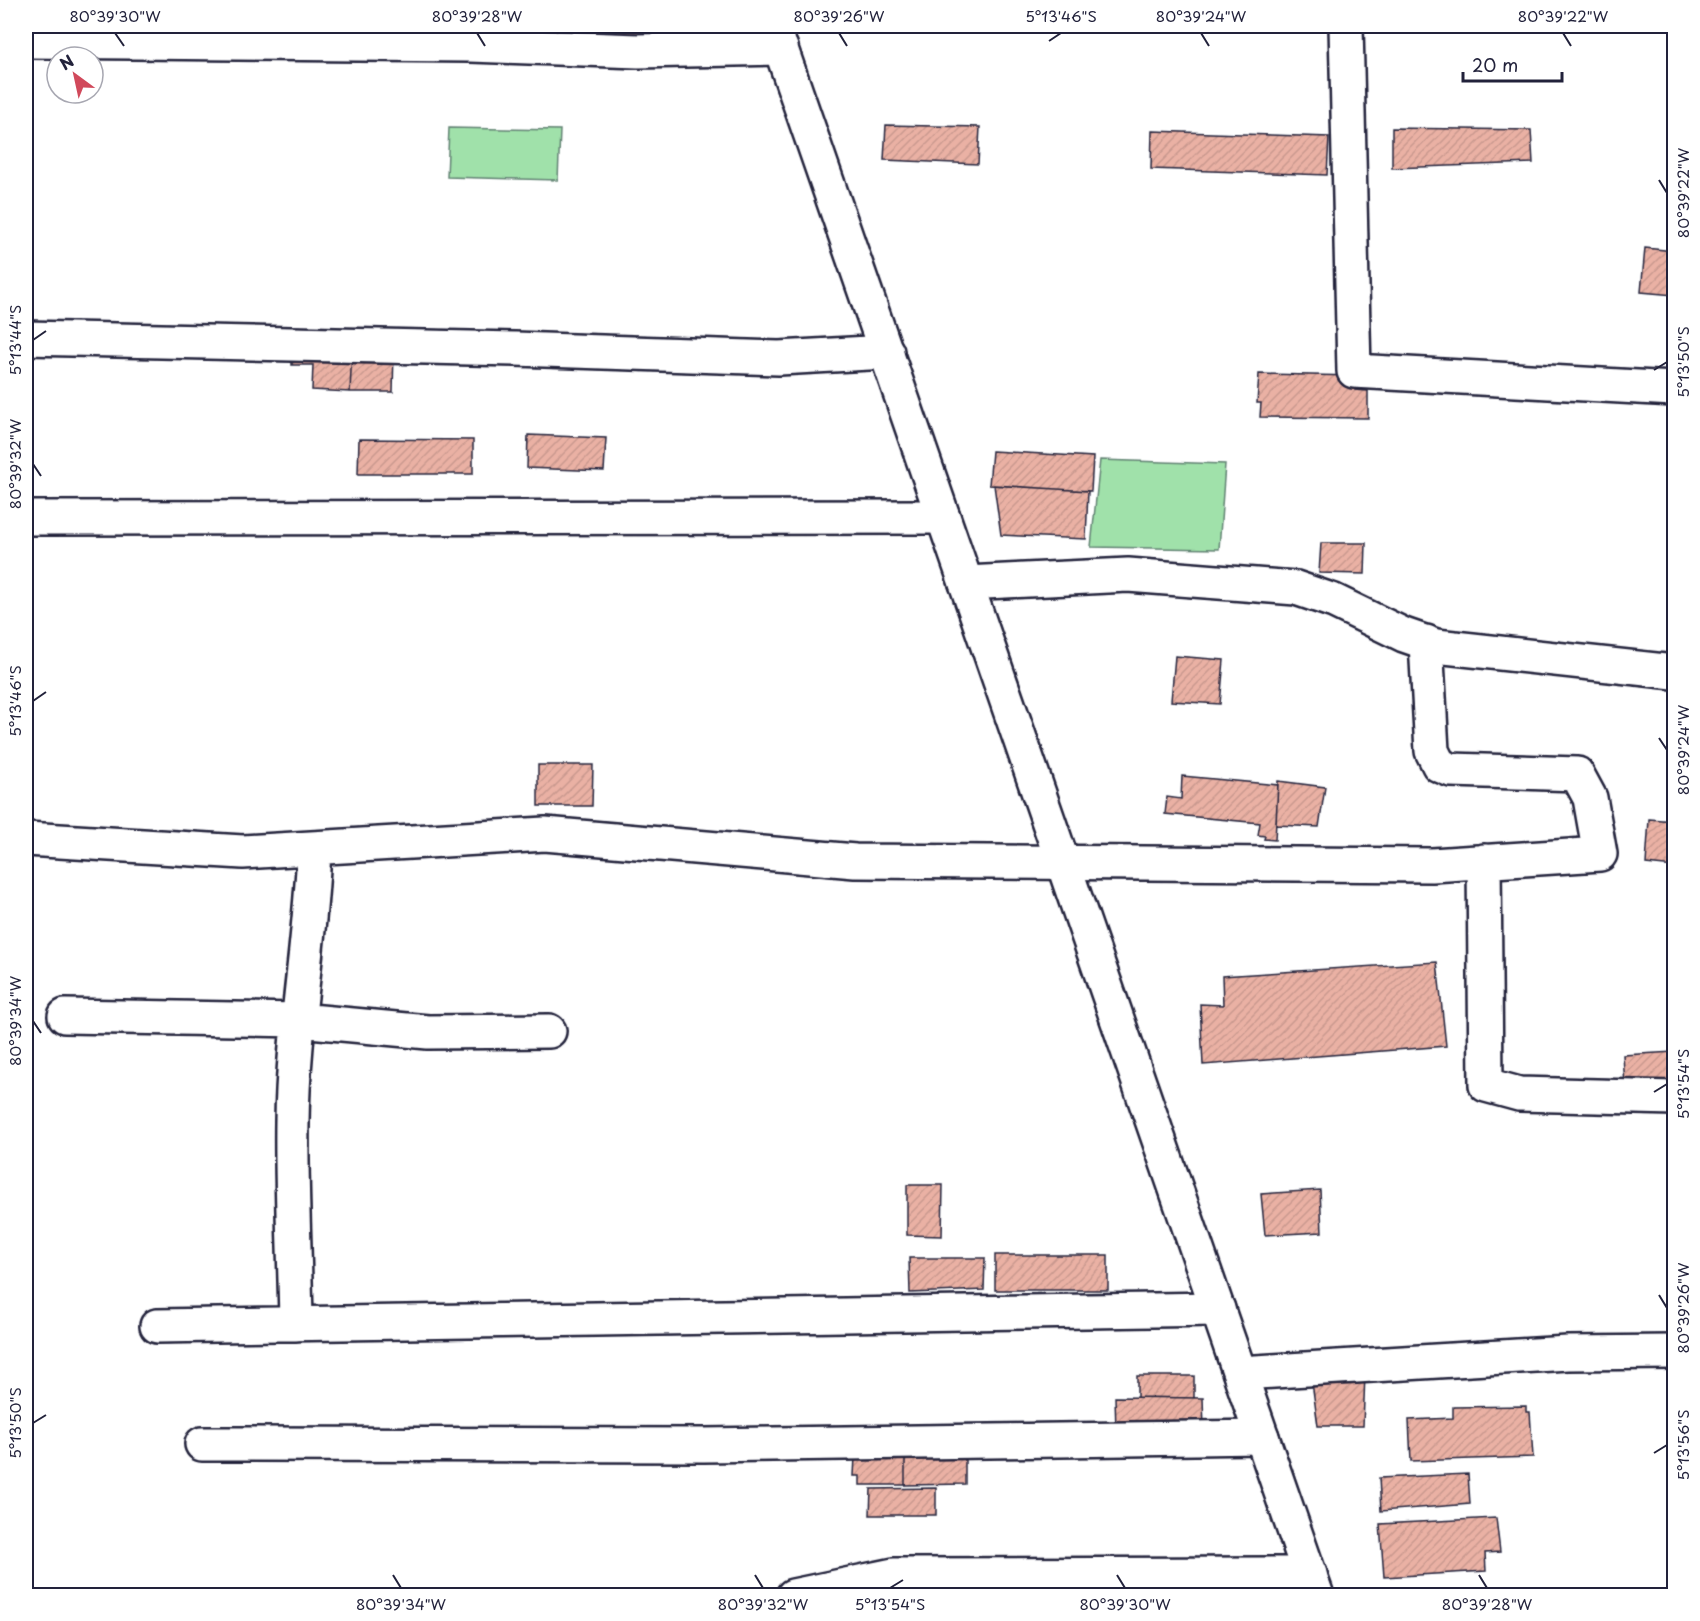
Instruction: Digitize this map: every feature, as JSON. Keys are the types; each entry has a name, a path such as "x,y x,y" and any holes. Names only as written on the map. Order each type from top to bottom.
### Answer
{"street":[{"path":"1346,26 1354,371 1674,389"},
{"path":"26,41 470,45 638,51 777,37 1313,1585 894,1575 793,1596"},
{"path":"26,338 515,349 779,358 887,352"},
{"path":"26,518 943,517"},
{"path":"966,583 1128,575 1296,588 1334,601 1404,635 1436,646 1674,672"},
{"path":"26,839 243,852 545,834 855,861 1432,865 1600,854 1590,798 1577,774 1451,770 1439,765 1432,751 1426,642"},
{"path":"296,1323 292,1121 299,1020 313,892 314,848"},
{"path":"1484,861 1486,1085 1519,1094 1674,1098"},
{"path":"65,1016 299,1020 428,1032 549,1031"},
{"path":"157,1326 1218,1309"},
{"path":"1240,1373 1568,1353 1674,1352"},
{"path":"202,1444 704,1445 1262,1437"}],"green space":[{"path":"449,128 560,130 558,180 447,177"},
{"path":"1100,460 1225,464 1219,549 1091,547"}],"building":[{"path":"584,26 617,26 616,45 583,44"},
{"path":"617,26 683,26 683,43 616,45"},
{"path":"683,26 725,26 724,43 683,43"},
{"path":"886,125 980,127 978,164 884,160"},
{"path":"1392,128 1531,130 1533,163 1392,168"},
{"path":"1152,131 1329,137 1327,175 1151,169"},
{"path":"1645,248 1674,251 1674,295 1641,292"},
{"path":"292,348 352,349 350,392 312,390 313,365 292,365"},
{"path":"352,349 394,350 393,392 350,392"},
{"path":"1259,374 1356,376 1355,390 1368,391 1368,418 1260,417 1261,403 1257,403"},
{"path":"528,435 606,438 604,471 527,468"},
{"path":"359,439 473,440 473,474 358,474"},
{"path":"992,451 1093,457 1091,491 989,485"},
{"path":"994,485 1088,491 1086,539 1001,535"},
{"path":"1321,543 1366,543 1365,574 1319,573"},
{"path":"1175,656 1224,660 1220,704 1171,701"},
{"path":"538,765 593,765 592,806 538,806"},
{"path":"1182,776 1278,785 1275,840 1264,839 1265,836 1258,835 1260,823 1165,814 1167,797 1181,799"},
{"path":"1278,781 1325,787 1319,827 1276,825"},
{"path":"1649,819 1674,821 1674,867 1646,864"},
{"path":"1437,962 1446,1046 1203,1065 1200,1004 1223,1005 1222,976"},
{"path":"1674,1052 1674,1084 1625,1086 1623,1055"},
{"path":"907,1185 943,1185 942,1236 907,1235"},
{"path":"1320,1190 1322,1232 1265,1235 1261,1194"},
{"path":"995,1255 1108,1255 1108,1290 995,1290"},
{"path":"909,1258 985,1258 984,1290 910,1293"},
{"path":"1365,1374 1363,1426 1318,1426 1311,1375"},
{"path":"1137,1376 1194,1376 1194,1398 1137,1397"},
{"path":"1115,1397 1203,1398 1204,1430 1116,1430"},
{"path":"1526,1406 1526,1412 1530,1412 1533,1457 1411,1461 1409,1420 1453,1418 1453,1407"},
{"path":"855,1457 905,1458 905,1485 860,1485 860,1476 854,1476"},
{"path":"965,1457 965,1484 905,1485 905,1458"},
{"path":"1468,1474 1470,1504 1381,1511 1379,1478"},
{"path":"936,1488 936,1515 870,1515 871,1489"},
{"path":"1496,1518 1500,1552 1485,1553 1486,1571 1384,1577 1380,1524"},
{"path":"1134,1580 1258,1581 1258,1596 1133,1596"},
{"path":"948,1584 987,1584 987,1596 947,1596"}]}
